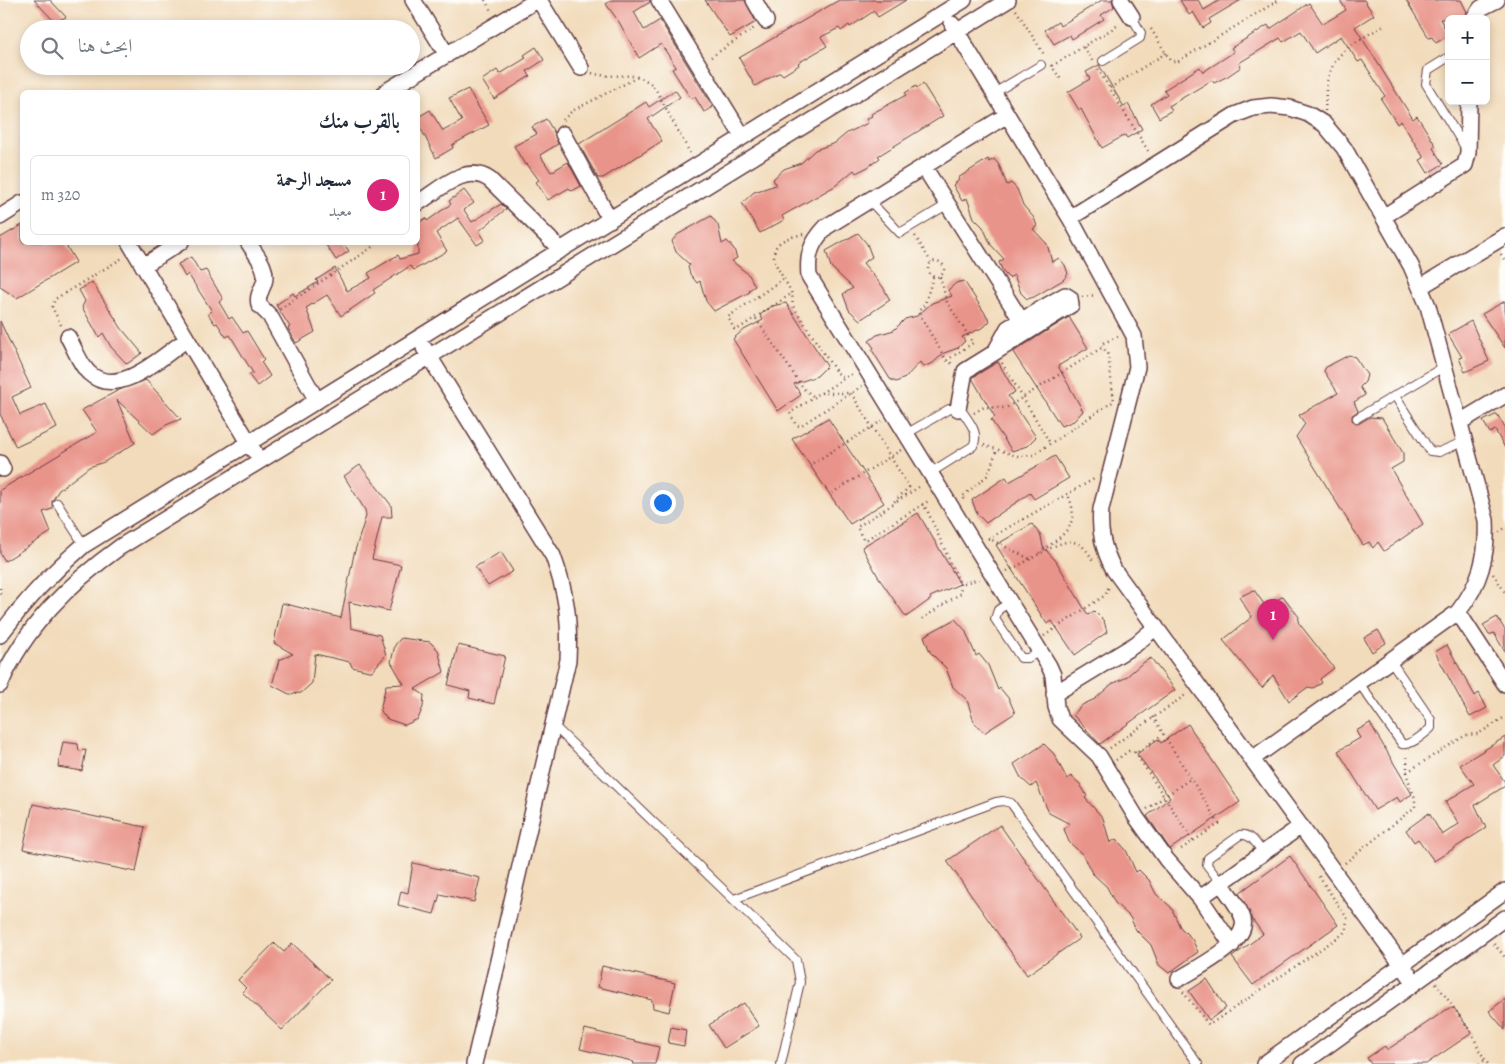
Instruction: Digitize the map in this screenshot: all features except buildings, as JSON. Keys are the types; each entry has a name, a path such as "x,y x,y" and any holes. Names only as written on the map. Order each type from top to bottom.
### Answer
{"street":[{"path":"413,0 447,55"},
{"path":"420,71 538,0 581,68"},
{"path":"659,0 743,137"},
{"path":"754,0 766,21"},
{"path":"0,635 32,594 62,564 84,546 964,0"},
{"path":"1121,0 1132,17"},
{"path":"1476,15 1481,8 1497,0"},
{"path":"0,685 27,636 54,602 85,572 120,546 956,32 1012,4"},
{"path":"944,12 1070,218 1134,336 1137,368 1101,508 1099,530 1104,551 1114,570 1415,983"},
{"path":"388,90 413,75"},
{"path":"1383,217 1461,170 1465,165 1468,153 1468,105"},
{"path":"1070,218 1235,114 1252,108 1271,106 1290,108 1308,114 1324,124 1344,148 1420,286 1445,366 1486,520 1485,560 1476,585 1458,612 1252,759"},
{"path":"1007,115 826,227 813,240 808,258 808,276 1010,602 1053,675 1054,694 1060,718 1102,762 1136,817 1166,858 1200,898 1232,945"},
{"path":"563,134 610,220"},
{"path":"924,167 948,204 1031,319"},
{"path":"420,202 462,175 477,173 490,180 561,250"},
{"path":"0,217 20,204"},
{"path":"1420,286 1505,236"},
{"path":"143,266 176,245"},
{"path":"250,245 264,268 265,274 263,286 258,292 259,305 270,316 317,400"},
{"path":"131,247 260,461"},
{"path":"962,414 966,371 995,352 1031,319 1070,304 1070,298"},
{"path":"68,336 88,373 100,380 113,382 126,380 139,373 187,339"},
{"path":"418,338 553,556 565,589 570,627 568,660 474,1064"},
{"path":"1460,422 1505,395"},
{"path":"1458,612 1505,684"},
{"path":"1054,694 1136,644 1156,627"},
{"path":"1200,898 1301,826"},
{"path":"1179,979 1232,945 1242,934 1244,922 1220,883"},
{"path":"1264,1064 1505,891"},
{"path":"1302,1064 1505,918"}],"lane":[{"path":"1104,61 1140,38 1141,33 1132,17"},
{"path":"1445,59 1428,70 1426,84 1468,153"},
{"path":"994,93 1041,65"},
{"path":"870,200 900,233 948,204"},
{"path":"1358,418 1445,366"},
{"path":"1395,396 1430,451 1439,452 1465,441"},
{"path":"909,439 949,409 962,414 976,433 976,442 973,446 932,476"},
{"path":"57,503 84,546"},
{"path":"1010,602 998,610 995,619 1021,658 1028,658 1037,647"},
{"path":"1359,683 1399,740 1406,745 1428,731 1432,724 1391,661"},
{"path":"553,725 796,960 800,982 781,1064"},
{"path":"734,899 996,802 1010,803 1198,1064"},
{"path":"1220,883 1206,865 1208,858 1240,835 1250,836 1263,853"}],"path":[{"path":"1147,23 1170,60 1176,62 1183,60 1279,0"},
{"path":"1012,4 1062,81"},
{"path":"1052,66 1132,17"},
{"path":"699,65 766,21"},
{"path":"1324,124 1329,75 1336,60 1347,48 1383,26"},
{"path":"1084,47 1156,164"},
{"path":"1110,88 1166,53"},
{"path":"581,68 600,76 640,76 648,81 655,88 698,165"},
{"path":"563,134 562,127 566,115 640,76"},
{"path":"826,227 784,240 778,245 774,259 792,294 792,306 836,372 846,378"},
{"path":"910,227 931,262"},
{"path":"270,316 373,245"},
{"path":"68,336 54,311 55,299 131,247"},
{"path":"940,277 933,277 927,270 931,262 936,260 944,265 945,269 940,277 947,302 973,343 946,360"},
{"path":"933,277 925,304 918,312 946,360 966,371"},
{"path":"783,279 728,319 736,330 792,294"},
{"path":"1070,298 1098,295"},
{"path":"756,318 804,388 813,396 821,393 851,393"},
{"path":"962,414 984,407 1006,408 1103,347 1102,344 1121,335"},
{"path":"1103,347 1108,355 1114,401 1112,410"},
{"path":"995,352 1050,443"},
{"path":"864,366 790,413 790,417 796,425 800,426 872,380"},
{"path":"851,393 874,427 909,487 892,504"},
{"path":"976,442 1017,456 1026,457 1033,455 1114,401"},
{"path":"813,463 874,427 893,413"},
{"path":"832,493 891,455 909,439"},
{"path":"968,506 962,497 988,476 997,449"},
{"path":"988,539 1094,479 1096,472"},
{"path":"932,476 857,527 863,539 867,539 942,492"},
{"path":"1030,559 1066,534 1072,521 1073,506 1068,495"},
{"path":"922,504 927,510 960,584 961,593 922,619"},
{"path":"983,530 988,539 1030,559"},
{"path":"960,584 994,576 1066,541 1077,542 1086,548 1095,563"},
{"path":"1485,560 1505,592"},
{"path":"1037,647 1104,596 1109,587"},
{"path":"0,588 0,595"},
{"path":"1102,762 1153,717 1199,686"},
{"path":"1153,717 1219,824 1166,858"},
{"path":"1407,772 1466,735 1478,734 1505,717"},
{"path":"1102,762 1126,752 1135,752 1163,734"},
{"path":"1334,872 1412,810 1416,802 1407,772 1406,745"},
{"path":"1135,752 1194,841"},
{"path":"1136,817 1191,779"},
{"path":"1179,979 1179,986 1209,1025 1342,934 1346,929 1347,918 1316,872"},
{"path":"1485,933 1505,958"},
{"path":"1429,973 1473,1035 1488,1064"},
{"path":"1479,1064 1485,1060"}],"place":[{"name":"مسجد الرحمة","path":"1273,640"}]}
